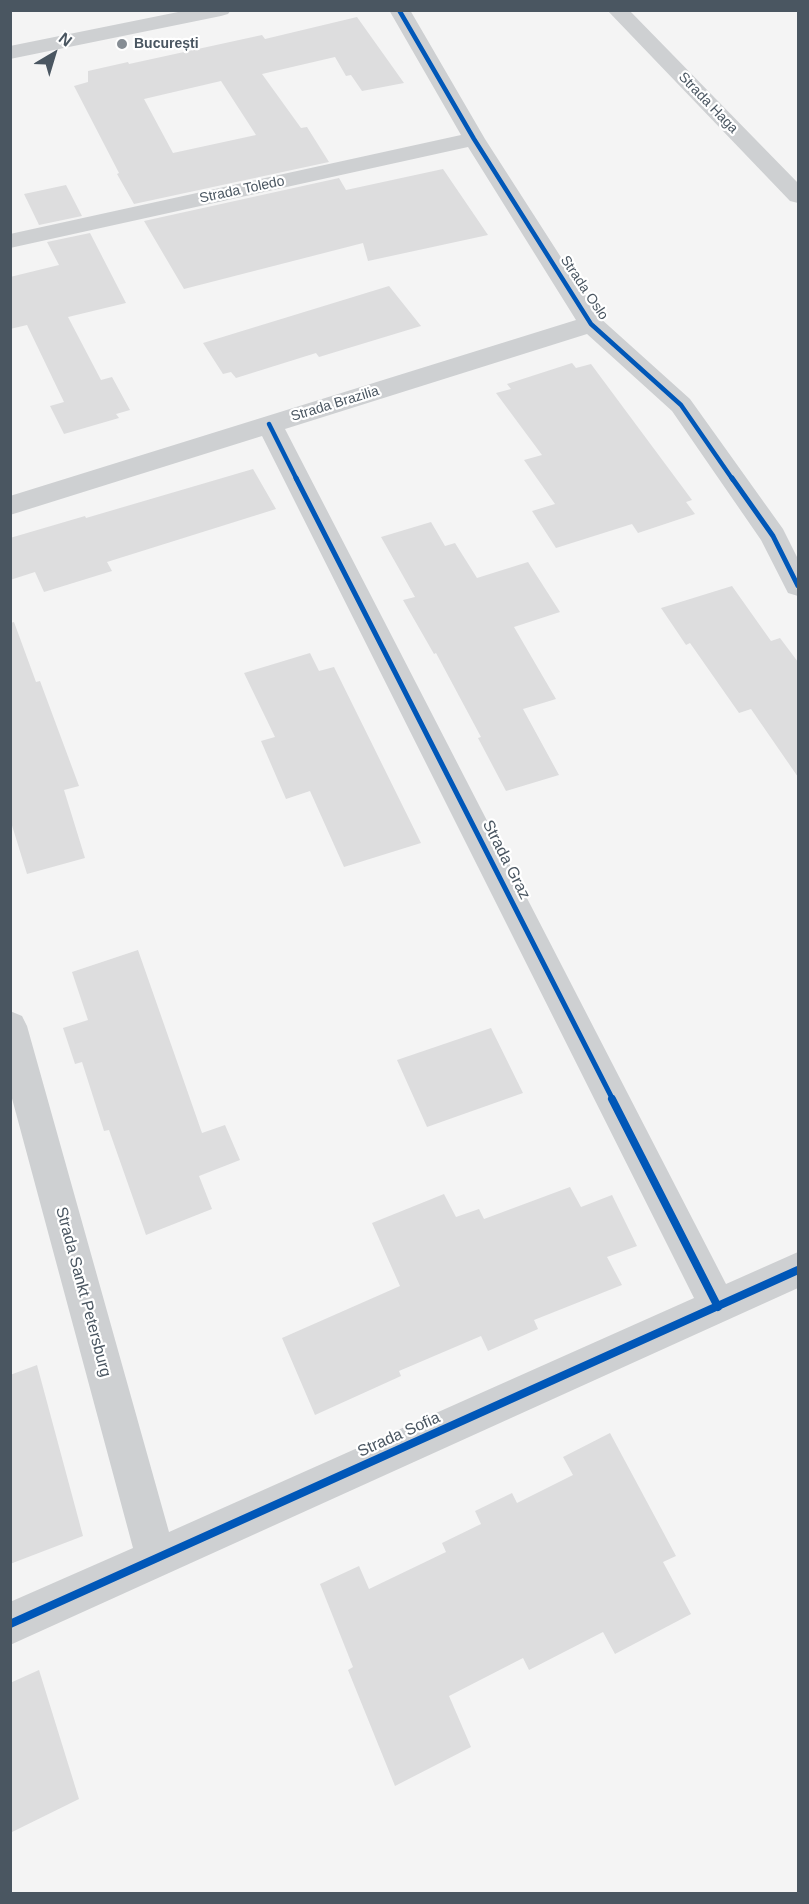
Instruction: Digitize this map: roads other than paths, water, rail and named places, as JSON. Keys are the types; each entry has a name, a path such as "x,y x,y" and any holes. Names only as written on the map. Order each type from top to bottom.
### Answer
{"street":[{"path":"10,53 221,10"},
{"name":"Strada Oslo","path":"399,10 474,139 591,324 681,405 773,536 798,586"},
{"name":"Strada Haga","path":"617,10 798,196"},
{"name":"Strada Toledo","path":"10,241 474,139"},
{"name":"Strada Brazilia","path":"10,506 591,324"},
{"name":"Strada Graz","path":"269,424 718,1308"},
{"name":"Strada Sankt Petersburg","path":"10,1026 156,1557"},
{"name":"Strada Sofia","path":"10,1624 718,1308 798,1269"}],"place":[{"name":"București","path":"122,44"}]}
